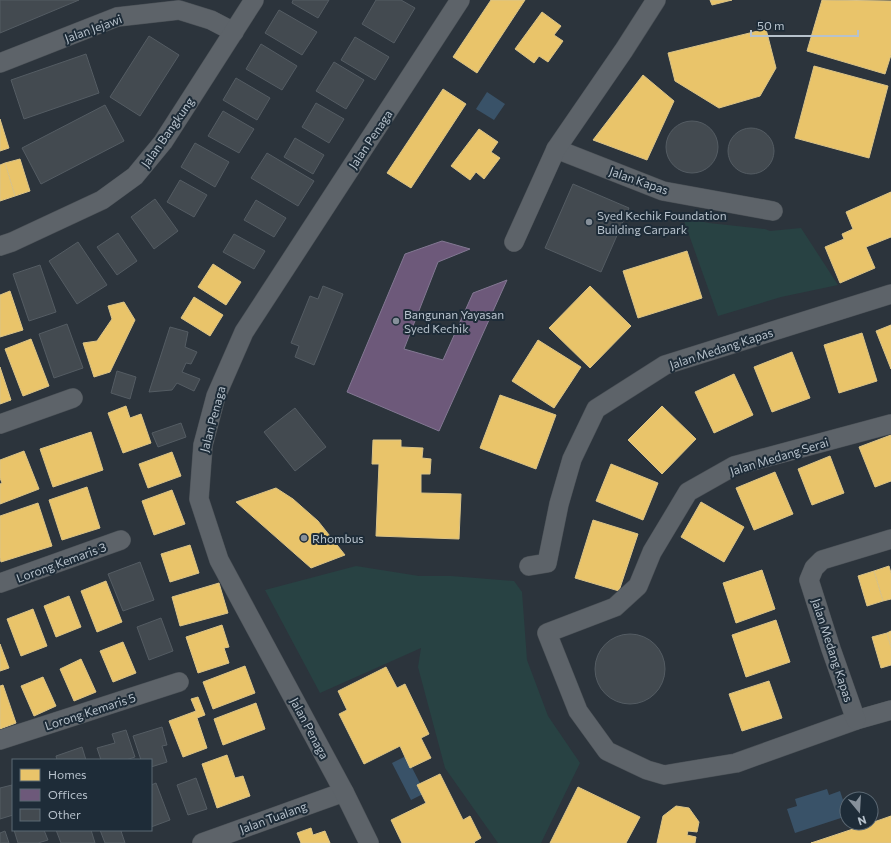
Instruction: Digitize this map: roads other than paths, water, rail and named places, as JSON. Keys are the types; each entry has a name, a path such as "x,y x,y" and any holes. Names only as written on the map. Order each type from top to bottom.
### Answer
{"street":[{"name":"Jalan Bangkung","path":"0,246 12,242 102,200 135,176 163,142 254,0"},
{"name":"Jalan Penaga","path":"369,843 344,792 219,560 199,499 204,445 216,396 244,332 460,0"},
{"path":"514,242 556,149 624,50 656,0"},
{"name":"Jalan Jejawi","path":"0,64 117,17 179,10 210,20 234,32"},
{"name":"Jalan Kapas","path":"556,149 663,191 773,211"},
{"name":"Jalan Medang Kapas","path":"529,566 547,563 559,504 572,459 596,409 665,365 891,294"},
{"path":"0,424 73,398"},
{"name":"Jalan Medang Serai","path":"891,424 734,466 688,492 652,552 638,586 614,607 547,633 578,711 607,751 647,770 658,773 664,774 736,763 856,720 891,710"},
{"name":"Jalan Medang Kapas","path":"856,720 831,649 810,580 814,568 822,560 891,539"},
{"name":"Lorong Kemaris 3","path":"0,583 121,540"},
{"name":"Lorong Kemaris 5","path":"0,740 179,682"},
{"name":"Jalan Tualang","path":"202,843 344,792"}],"water":[{"path":"487,92 505,104 494,120 476,109"},
{"path":"406,756 425,793 411,800 392,763"},
{"path":"827,789 829,795 839,791 839,819 795,833 787,809 797,806 795,799"}],"place":[{"name":"Syed Kechik Foundation Building Carpark","path":"589,222"},
{"name":"Bangunan Yayasan Syed Kechik","path":"396,321"},
{"name":"Rhombus","path":"304,538"}]}
